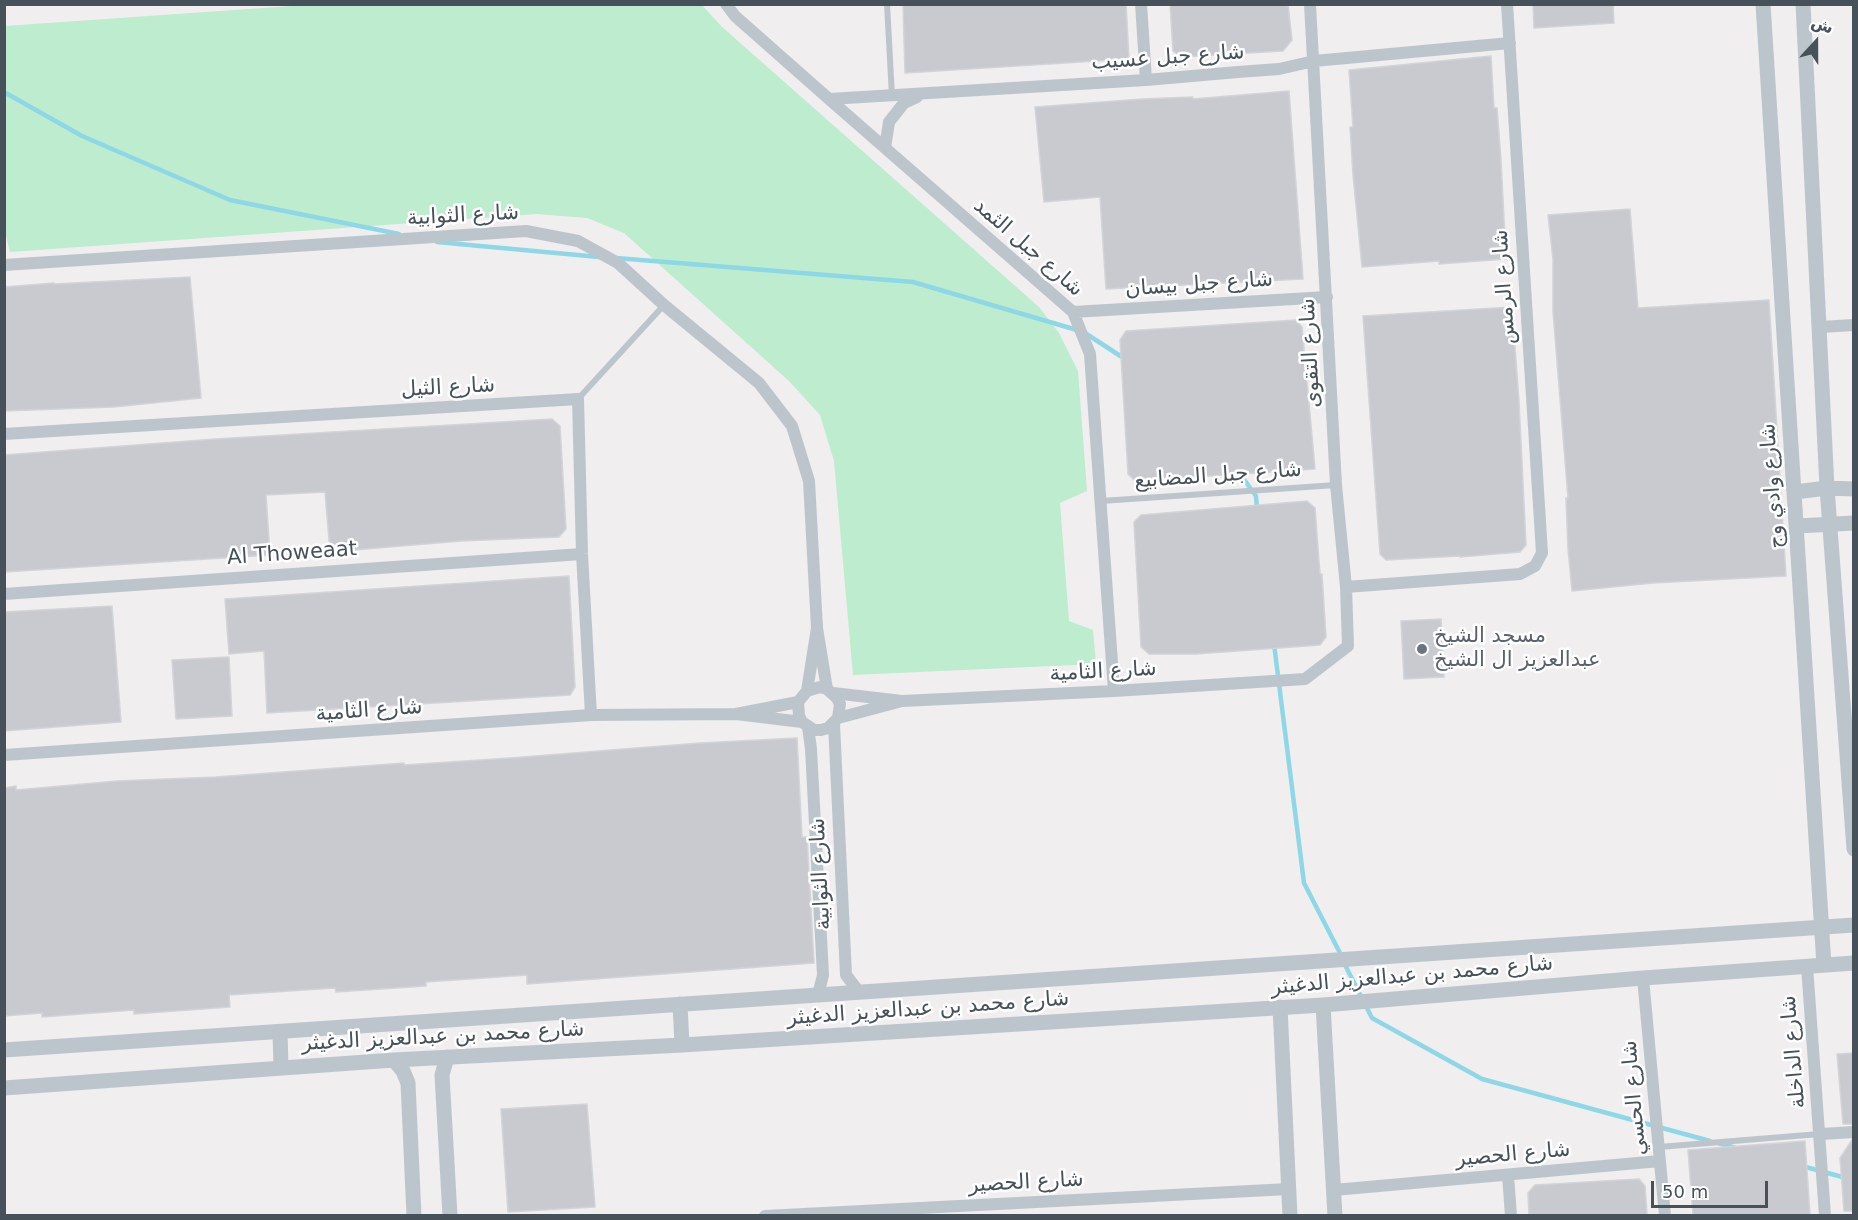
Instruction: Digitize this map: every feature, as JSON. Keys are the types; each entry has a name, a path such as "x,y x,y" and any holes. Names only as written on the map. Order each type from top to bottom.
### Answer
{"street":[{"name":"شارع جبل الثمد","path":"726,4 735,16 1074,312 1090,354 1114,691"},
{"path":"1141,4 1146,80"},
{"name":"شارع التقوى","path":"1305,679 1348,646 1346,587 1336,485 1328,297 1310,4"},
{"name":"شارع الرمس","path":"1346,587 1520,574 1535,566 1542,553 1507,4"},
{"name":"شارع وادي وج","path":"1763,4 1824,965"},
{"path":"1803,4 1827,488 1854,849"},
{"name":"شارع جبل عسيب","path":"829,99 1146,80 1279,69 1314,61 1510,43"},
{"path":"885,148 889,122 904,103 922,94"},
{"name":"شارع الثوابية","path":"4,265 526,231 578,241 618,263 664,305 759,383 792,426 809,481 817,628"},
{"name":"شارع جبل بيسان","path":"1074,312 1328,297"},
{"path":"1820,327 1854,325"},
{"path":"578,399 582,554 591,715"},
{"name":"شارع الثيل","path":"4,434 578,399"},
{"path":"1795,492 1827,488 1854,489"},
{"path":"1797,526 1854,523"},
{"name":"Al Thoweaat","path":"4,594 582,554"},
{"path":"817,628 830,691 840,704 836,721"},
{"path":"736,714 798,702 807,691 817,628"},
{"name":"شارع الثامية","path":"902,701 1305,679"},
{"path":"807,691 820,687 830,691 902,701"},
{"path":"736,714 805,725 821,730 836,721 902,701"},
{"path":"798,702 799,716 805,725"},
{"name":"شارع الثامية","path":"4,756 591,715 736,714"},
{"name":"شارع الثوابية","path":"836,721 834,749 846,975 859,992"},
{"name":"شارع الثوابية","path":"805,725 811,749 823,975 818,995"},
{"name":"شارع محمد بن عبدالعزيز الدغيثر","path":"4,1050 1854,925"},
{"name":"شارع محمد بن عبدالعزيز الدغيثر","path":"4,1088 394,1060 682,1045 1280,1008 1854,963"},
{"name":"شارع الداخلة","path":"1807,966 1826,1215"},
{"name":"شارع الحسي","path":"1643,978 1665,1215"},
{"path":"680,1004 682,1045"},
{"path":"1323,1005 1335,1215"},
{"path":"1280,1008 1290,1215"},
{"path":"280,1032 281,1068"},
{"path":"447,1057 442,1075 450,1215"},
{"path":"394,1060 403,1071 408,1083 414,1215"},
{"name":"شارع الداخلة","path":"1821,1134 1854,1132"},
{"name":"شارع الحصير","path":"1334,1190 1660,1161"},
{"path":"1508,1175 1511,1215"},
{"name":"شارع الحصير","path":"765,1215 1288,1189"}],"lane":[{"path":"887,4 892,96"},
{"path":"578,399 664,305"},
{"name":"شارع جبل المضابيع","path":"1101,501 1336,485"},
{"name":"شارع الداخلة","path":"1659,1147 1821,1134"}],"green space":[{"path":"320,4 702,5 721,26 1039,307 1059,333 1078,371 1087,491 1060,503 1069,621 1093,630 1096,664 853,675 834,461 820,415 789,381 624,233 587,218 537,214 10,252 4,228 5,26"}],"building":[{"path":"903,4 1126,4 1129,59 905,73"},
{"path":"1170,4 1288,4 1292,40 1283,51 1181,57 1173,51"},
{"path":"1533,4 1613,4 1614,23 1534,28"},
{"path":"1491,56 1494,108 1497,108 1501,160 1506,259 1362,267 1353,175 1350,127 1353,127 1349,70"},
{"path":"1289,91 1303,279 1106,289 1100,197 1044,202 1035,107 1142,99 1193,97 1193,99"},
{"path":"1630,209 1638,308 1769,300 1786,576 1653,583 1572,591 1568,549 1566,498 1568,498 1553,312 1553,259 1548,215"},
{"path":"190,277 201,398 114,407 4,411 4,287"},
{"path":"1512,307 1526,545 1520,552 1386,560 1380,554 1363,316"},
{"path":"1296,320 1302,327 1315,469 1135,481 1128,474 1120,340 1126,331"},
{"path":"552,419 560,426 566,529 559,537 461,541 330,552 325,492 266,495 270,555 4,572 4,455 215,439"},
{"path":"1307,501 1315,508 1320,574 1322,574 1326,637 1320,645 1196,654 1149,654 1141,647 1134,522 1141,515"},
{"path":"569,576 575,687 570,695 267,713 264,651 229,654 225,599"},
{"path":"112,606 121,722 4,731 4,612"},
{"name":"مسجد الشيخ عبدالعزيز ال الشيخ","path":"1441,619 1444,677 1404,679 1401,621"},
{"path":"229,657 232,716 176,719 172,660"},
{"path":"797,738 802,837 807,837 814,963 527,984 527,975 426,982 426,986 336,992 335,988 229,995 230,1007 134,1014 134,1010 42,1017 42,1013 4,1016 4,788 16,786 16,790 117,781 216,777"},
{"path":"1854,1053 1854,1124 1843,1124 1837,1054"},
{"path":"587,1104 595,1207 508,1212 501,1109"},
{"path":"1854,1140 1854,1211 1844,1211 1840,1158"},
{"path":"1805,1141 1810,1215 1693,1215 1688,1150"},
{"path":"1639,1179 1645,1186 1647,1215 1529,1215 1528,1193 1535,1185"}],"waterway":[{"path":"4,92 82,136 230,200 399,234"},
{"path":"437,242 599,257"},
{"path":"616,258 913,282 1077,330"},
{"path":"1085,333 1125,359"},
{"path":"1238,471 1256,496 1257,511"},
{"path":"1274,644 1304,883 1341,955"},
{"path":"1344,963 1372,1018 1482,1079 1710,1141"},
{"path":"1718,1143 1736,1148"},
{"path":"1802,1166 1846,1178"}],"place":[{"name":"مسجد الشيخ عبدالعزيز ال الشيخ","path":"1422,649"}]}
